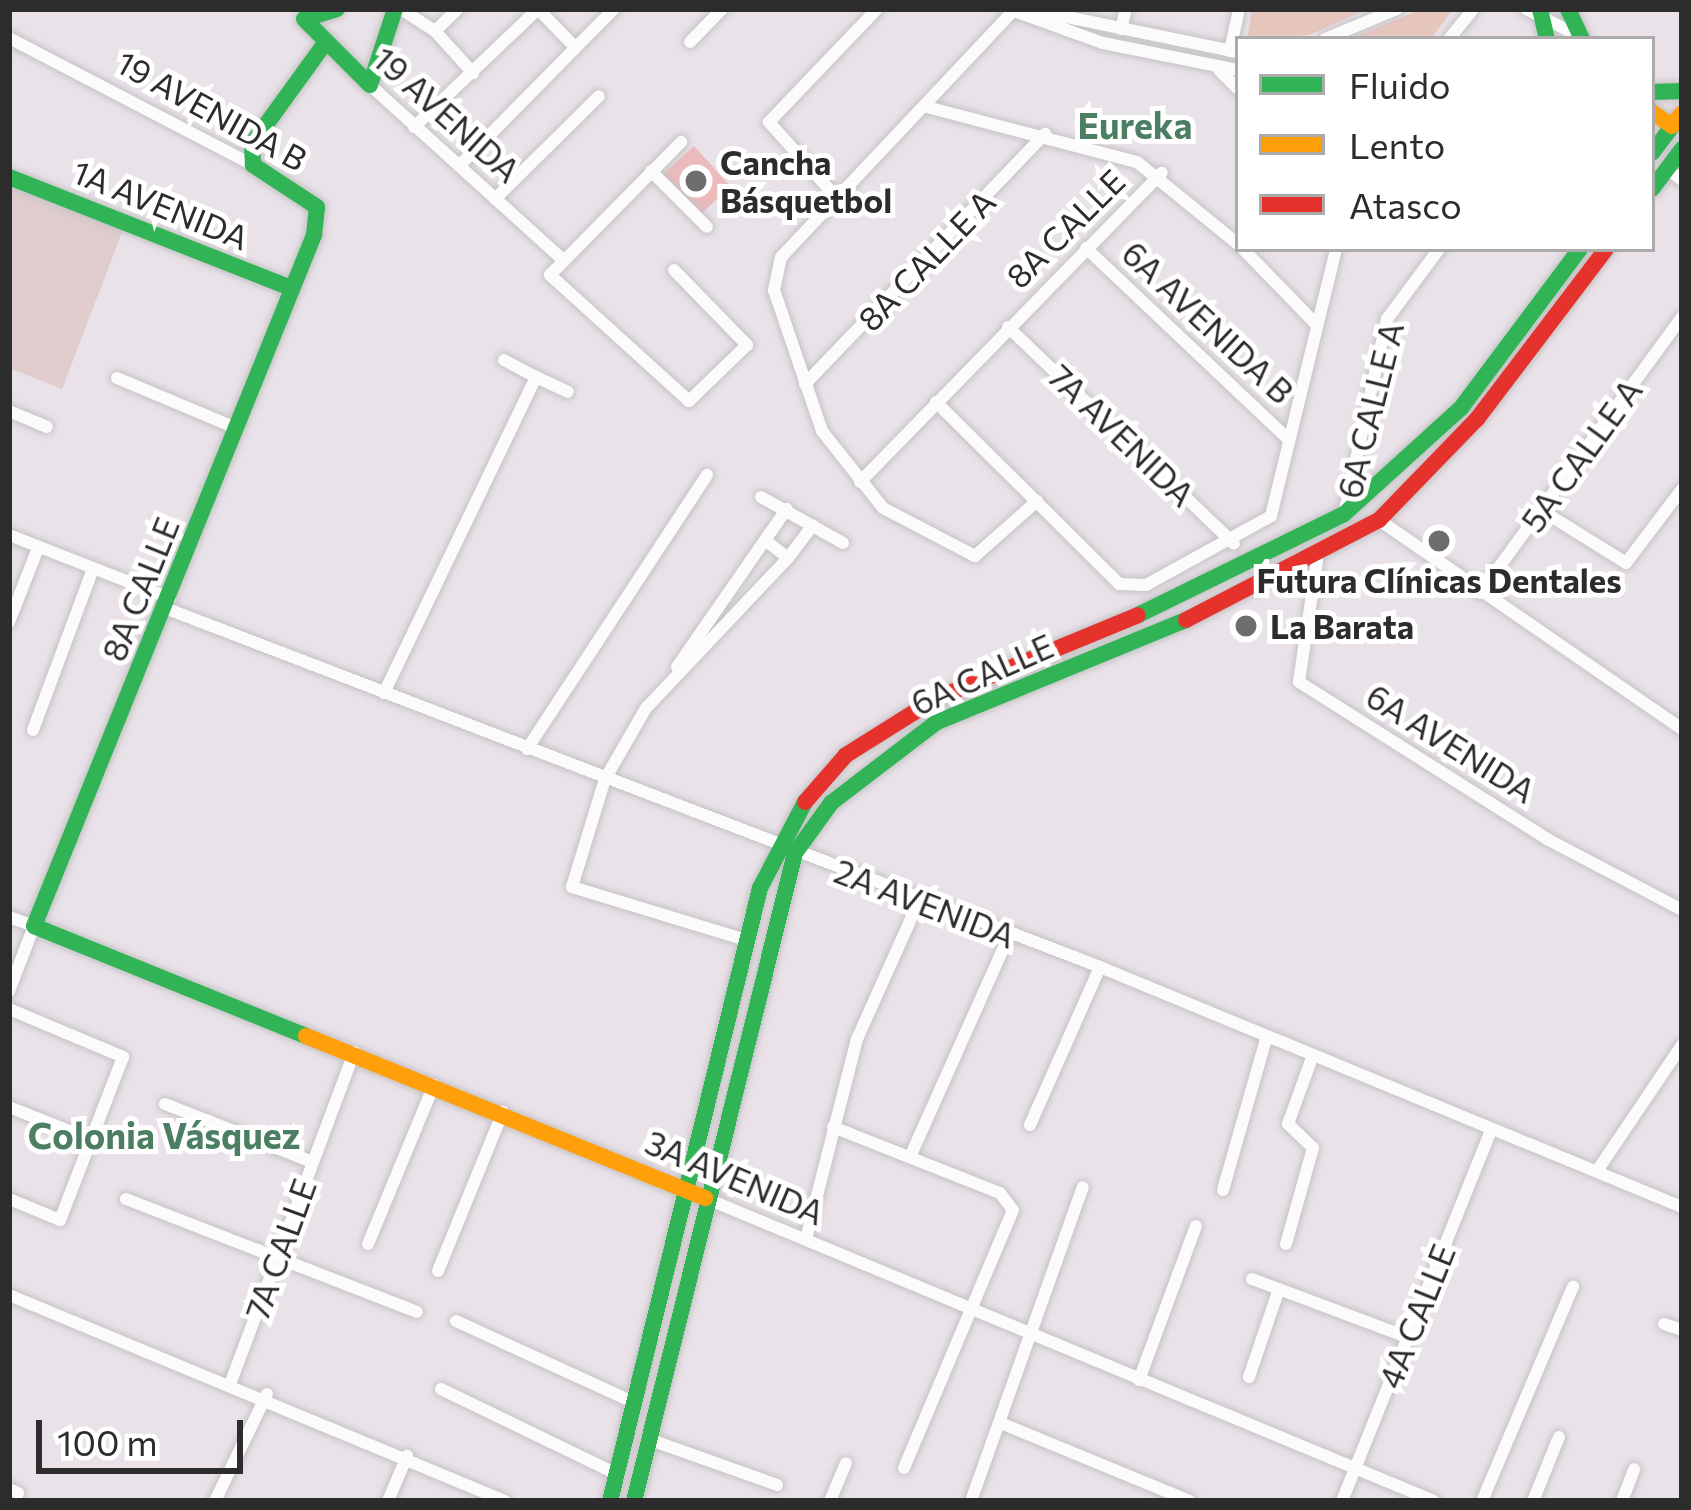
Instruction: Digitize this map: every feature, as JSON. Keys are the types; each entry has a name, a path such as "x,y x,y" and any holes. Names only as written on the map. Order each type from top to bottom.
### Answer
{"street":[{"path":"299,14 337,9"},
{"path":"370,85 398,9 435,31 473,73"},
{"path":"435,31 458,9"},
{"path":"415,127 538,9 575,47"},
{"path":"459,166 614,9"},
{"path":"690,42 722,9"},
{"path":"836,197 770,132 770,118 878,9"},
{"path":"1121,29 1126,9"},
{"path":"1331,36 1397,9"},
{"path":"1451,36 1473,9"},
{"path":"1018,10 1234,52"},
{"path":"1018,10 1219,70 1235,70"},
{"path":"1018,10 781,257 774,290 822,431 860,482 916,530 975,556 1036,500"},
{"path":"1535,12 1573,26"},
{"name":"19 AVENIDA","path":"299,14 563,260"},
{"name":"19 AVENIDA B","path":"9,38 253,165 317,207"},
{"path":"253,165 260,127 325,43"},
{"path":"1219,70 1235,85"},
{"path":"495,199 598,96"},
{"path":"927,107 1045,134 1162,173 1235,240"},
{"path":"1655,149 1679,121"},
{"name":"8A CALLE A","path":"805,384 1045,134"},
{"path":"674,270 747,345 688,400 550,274 681,142"},
{"path":"1674,174 1682,149"},
{"path":"651,171 706,227"},
{"name":"8A CALLE","path":"860,482 1162,173"},
{"name":"1A AVENIDA","path":"9,177 291,288"},
{"name":"8A CALLE","path":"9,991 291,288 317,207"},
{"name":"6A AVENIDA B","path":"1086,248 1288,440"},
{"path":"1247,252 1316,324"},
{"path":"936,402 1119,584 1146,585 1234,544 1271,516 1335,252"},
{"name":"6A CALLE A","path":"1344,514 1387,319 1437,252"},
{"name":"6A CALLE","path":"610,1501 746,940 776,846 846,755 900,718 1250,569 1344,514 1461,408 1578,252"},
{"name":"6A CALLE","path":"634,1501 705,1198 795,853 831,803 937,722 1317,561 1379,520 1477,419 1604,252"},
{"name":"5A CALLE A","path":"1480,592 1682,317"},
{"name":"7A AVENIDA","path":"1008,327 1234,544"},
{"path":"504,360 568,392"},
{"path":"384,693 536,377"},
{"path":"117,378 236,428"},
{"path":"9,411 47,427"},
{"path":"527,749 707,475"},
{"path":"1541,510 1620,563 1682,489"},
{"path":"761,497 843,543"},
{"path":"746,940 572,887 605,779 676,667 787,509"},
{"path":"1379,520 1682,729"},
{"path":"676,667 699,660 813,525"},
{"name":"2A AVENIDA","path":"9,536 384,693 1100,967 1490,1132 1682,1207"},
{"path":"765,540 788,558"},
{"path":"9,622 38,548"},
{"name":"6A AVENIDA","path":"1317,561 1299,682 1547,839 1682,910"},
{"path":"33,730 93,569"},
{"path":"806,1239 857,1039 919,901"},
{"name":"3A AVENIDA","path":"9,917 503,1111 1034,1341 1434,1501"},
{"path":"910,1157 1009,936"},
{"path":"1030,1125 1100,967"},
{"path":"9,1010 123,1057 60,1220 9,1199"},
{"path":"1223,1190 1268,1036"},
{"path":"1598,1171 1682,1045"},
{"name":"7A CALLE","path":"232,1379 354,1052"},
{"path":"1286,1244 1313,1148 1288,1124 1313,1055"},
{"path":"368,1244 434,1084"},
{"path":"166,1104 312,1162"},
{"path":"9,1107 92,1140"},
{"path":"438,1270 503,1111"},
{"path":"833,1127 1009,1201 973,1312 904,1468"},
{"name":"4A CALLE","path":"1342,1501 1490,1132"},
{"path":"971,1501 1034,1341 1083,1187"},
{"path":"126,1199 417,1312"},
{"path":"1139,1380 1196,1226"},
{"path":"1252,1279 1408,1337"},
{"path":"1482,1501 1573,1286"},
{"path":"1249,1377 1279,1289"},
{"path":"9,1295 232,1379 505,1501"},
{"path":"456,1321 635,1402"},
{"path":"1664,1324 1682,1330"},
{"path":"441,1389 617,1474"},
{"path":"215,1501 267,1394"},
{"path":"1003,1424 1190,1501"},
{"path":"1533,1501 1559,1437"},
{"path":"649,1439 777,1485"},
{"path":"388,1501 406,1456"},
{"path":"830,1501 846,1462"},
{"path":"1622,1501 1634,1469"}],"shaded area":[{"path":"1252,9 1368,9 1309,35 1248,36"},
{"path":"1422,9 1453,9 1433,36 1356,36"},
{"name":"Cancha Básquetbol","path":"694,146 731,187 698,216 661,175"},
{"path":"9,186 123,230 62,389 9,368"}],"traffic: fast":[{"path":"337,9 304,19 370,85 395,9"},
{"path":"1540,9 1546,36"},
{"path":"1568,9 1581,36"},
{"path":"306,1036 34,926 314,235 317,207 253,165 252,144 325,43"},
{"path":"1655,92 1682,91"},
{"path":"1655,149 1672,126"},
{"path":"1655,185 1682,149"},
{"path":"9,177 291,288"},
{"path":"1138,615 1344,514 1461,408 1578,252"},
{"path":"634,1501 795,853 831,803 937,722 1186,620"},
{"path":"610,1501 760,888 805,802"}],"traffic: slow":[{"path":"1672,126 1682,113"},
{"path":"1655,114 1672,126"},
{"path":"306,1036 705,1198"}],"traffic: jam":[{"path":"1186,620 1379,520 1477,419 1604,252"},
{"path":"805,802 846,755 937,698 1138,615"}],"place":[{"name":"Cancha Básquetbol","path":"696,181"},
{"name":"Futura Clínicas Dentales","path":"1439,541"},
{"name":"La Barata","path":"1246,626"}],"district":[{"name":"Eureka","path":"1135,125"},
{"name":"Colonia Vásquez","path":"164,1135"}]}
